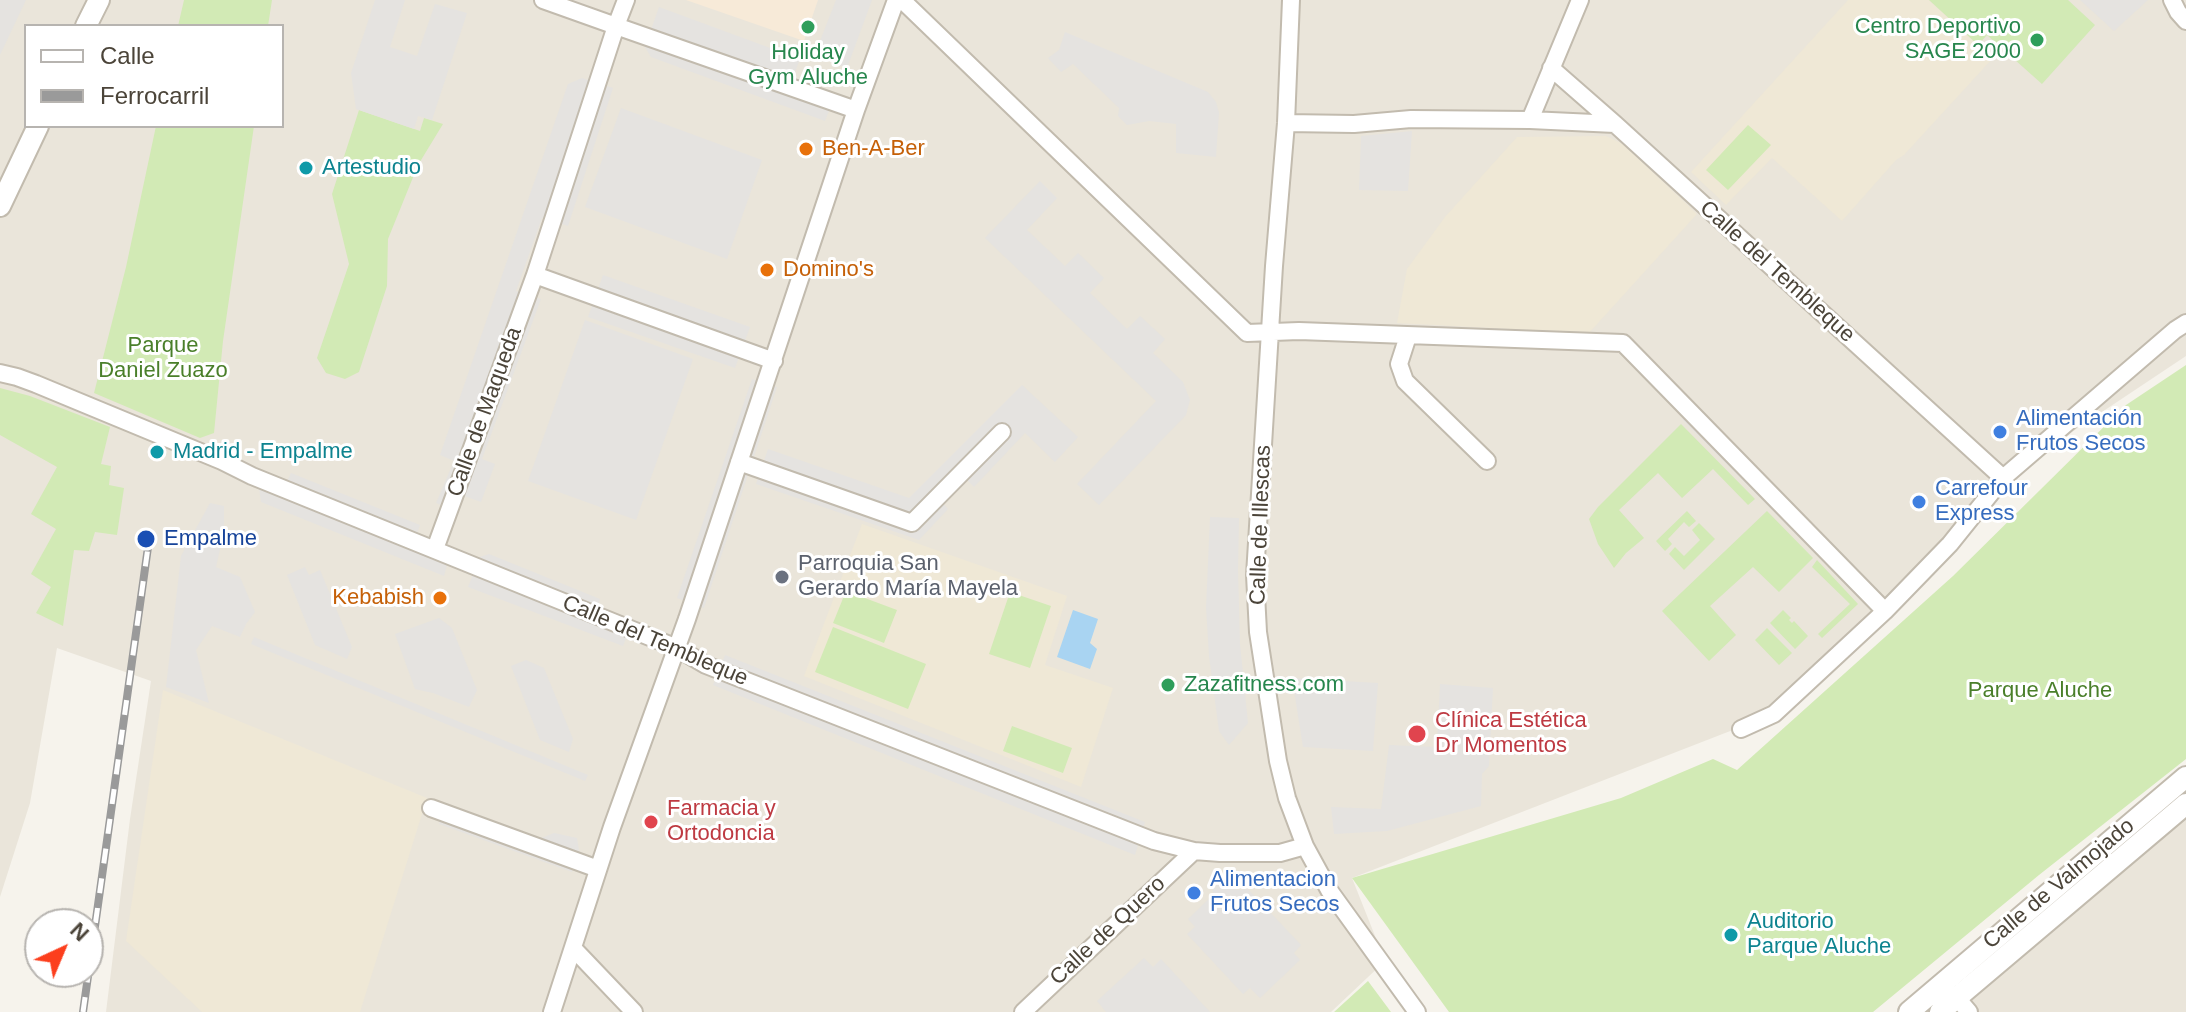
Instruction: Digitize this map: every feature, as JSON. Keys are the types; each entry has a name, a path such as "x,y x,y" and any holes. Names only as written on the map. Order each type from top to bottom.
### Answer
{"street":[{"path":"87,24 99,0"},
{"path":"543,0 856,110"},
{"name":"Calle de Maqueda","path":"435,549 535,275 626,0"},
{"path":"552,1012 598,869 774,361 856,110 896,0"},
{"path":"902,0 1247,333 1299,331 1623,343 1885,611"},
{"name":"Calle de Illescas","path":"1291,0 1286,123 1255,575 1258,632 1278,761 1287,798 1305,846 1329,890 1417,1012"},
{"path":"1530,120 1580,0"},
{"path":"2172,0 2186,21"},
{"name":"Calle del Tembleque","path":"1551,68 2003,478"},
{"path":"1286,123 1354,124 1411,119 1615,124"},
{"path":"0,206 37,128"},
{"path":"535,275 774,361"},
{"path":"1741,729 1774,714 1885,611 1950,544 2003,478 2186,323"},
{"path":"1408,336 1399,364 1405,381 1487,461"},
{"name":"Calle del Tembleque","path":"0,366 8,375 677,648 706,665 1154,841 1194,851 1220,853 1280,853 1305,846"},
{"path":"739,462 912,523 1002,432"},
{"name":"Calle de Valmojado","path":"1909,1012 2186,777"},
{"name":"Calle de Valmojado","path":"1940,1012 1963,1005 2186,804"},
{"path":"431,808 598,869"},
{"name":"Calle de Quero","path":"1023,1012 1194,851"},
{"path":"573,948 634,1012"},
{"path":"1933,992 1963,1005"}],"shaded area":[{"path":"0,0 2186,0 2186,356 2003,478 1774,714 1352,878 1385,961 1331,1012 106,1012 151,681 57,648 30,803 0,897"},
{"path":"0,0 26,0 0,55"},
{"path":"375,0 405,0 390,47 417,56 435,4 467,13 432,120 418,116 414,129 356,109 351,73"},
{"path":"686,0 818,0 804,41"},
{"path":"836,0 872,0 847,68 836,64 840,53 818,46"},
{"path":"1848,0 1929,0 1993,58 1842,221 1772,158 1726,205 1691,172"},
{"path":"2080,0 2148,0 2114,31"},
{"path":"659,7 800,59 786,95 829,111 825,121 651,57 645,47"},
{"path":"1065,32 1208,92 1216,102 1219,113 1216,157 1176,153 1176,124 1149,121 1127,125 1118,116 1119,108 1073,64 1061,72 1048,58 1059,50"},
{"path":"582,78 613,88 568,226 542,218 516,291 541,299 482,459 495,464 481,502 453,492 446,507 436,503 454,461 440,455 568,84"},
{"path":"621,108 762,160 727,259 585,207"},
{"path":"1412,131 1408,191 1359,190 1361,136"},
{"path":"1606,136 1623,144 1697,214 1589,333 1397,323 1407,269 1445,217 1517,137"},
{"path":"1040,181 1057,198 1027,230 1065,266 1078,253 1104,278 1090,293 1127,329 1140,316 1165,339 1153,353 1183,382 1190,400 1186,415 1099,505 1077,484 1156,401 985,238"},
{"path":"603,275 750,327 735,368 588,317"},
{"path":"585,320 693,359 636,520 528,481"},
{"path":"752,379 777,387 704,608 677,598"},
{"path":"1022,385 1078,437 1055,462 1025,433 974,487 957,470 933,493 948,509 919,540 756,484 768,449 909,498"},
{"path":"1686,415 1861,594 1856,595 1682,419"},
{"path":"291,473 420,525 411,550 447,565 444,576 261,502 259,488 280,496"},
{"path":"210,503 224,506 224,531 216,567 240,577 255,612 240,637 212,626 196,650 209,703 166,687 181,556"},
{"path":"1210,517 1239,518 1240,644 1248,723 1229,745 1219,731 1209,656 1206,608"},
{"path":"862,524 1067,596 1045,665 1113,688 1081,787 804,676"},
{"path":"489,554 600,599 591,622 627,635 623,646 468,587 480,557"},
{"path":"305,567 309,575 320,570 352,647 347,659 315,645 287,575"},
{"path":"439,618 452,628 477,690 469,707 415,689 395,634"},
{"path":"254,637 588,775 585,781 251,644"},
{"path":"725,655 1145,822 1135,855 713,685"},
{"path":"526,660 544,668 573,739 569,752 540,740 511,666"},
{"path":"1292,678 1378,683 1373,751 1303,747"},
{"path":"1440,684 1493,688 1489,766 1482,774 1481,806 1387,831 1334,834 1331,807 1381,809 1389,745 1437,747"},
{"path":"163,690 427,798 360,1012 202,1012 126,941"},
{"path":"446,806 539,839 554,833 577,838 579,850 572,872 439,824"},
{"path":"2186,814 2186,1012 1950,1012"},
{"path":"1234,879 1236,890 1248,889 1301,945 1294,953 1300,960 1260,998 1250,988 1243,994 1187,934 1195,927 1188,919 1213,895 1212,882"},
{"path":"1144,958 1153,967 1161,959 1210,1012 1106,1012 1097,1001"}],"green space":[{"path":"184,0 272,0 268,24 178,24"},
{"name":"Centro Deportivo SAGE 2000","path":"1929,0 2068,0 2095,25 2042,84 1987,35 1978,45"},
{"path":"359,110 420,131 424,118 443,124 418,165 388,239 387,286 359,372 345,379 326,373 317,358 349,264 332,194"},
{"path":"1748,125 1771,145 1728,190 1706,170"},
{"name":"Parque Daniel Zuazo","path":"156,128 254,128 223,341 214,433 200,438 94,393 126,267"},
{"name":"Parque Aluche","path":"2186,365 2186,759 1873,1012 1449,1012 1352,878 1621,798 1713,759 1737,770 1953,576 2126,405"},
{"path":"0,388 30,396 110,427 101,464 111,466 109,485 124,488 117,535 95,532 89,551 74,550 63,626 36,613 51,587 31,574 56,529 31,514 57,467 0,435"},
{"path":"1681,424 1755,499 1748,505 1713,469 1682,498 1658,473 1619,510 1644,538 1614,568 1598,544 1589,519"},
{"path":"1687,511 1696,521 1689,527 1684,522 1668,539 1672,544 1665,551 1656,541"},
{"path":"1767,511 1813,558 1779,592 1753,567 1710,606 1736,635 1709,661 1662,611"},
{"path":"1699,523 1715,539 1684,570 1669,554 1675,547 1684,556 1700,540 1692,530"},
{"path":"1817,560 1858,604 1822,638 1818,634 1850,604 1812,567"},
{"path":"846,591 897,610 884,643 833,623"},
{"path":"1010,592 1051,606 1030,668 989,654"},
{"path":"1783,610 1791,618 1789,620 1794,621 1808,636 1795,649 1770,623"},
{"path":"833,627 926,664 908,709 815,672"},
{"path":"1767,628 1792,653 1779,665 1755,640"},
{"path":"1012,726 1072,748 1063,773 1003,751"},
{"path":"1368,981 1391,1012 1334,1012"}],"water":[{"path":"1073,610 1098,619 1090,643 1097,649 1090,669 1057,657"}],"railway":[{"path":"83,1012 149,540"}],"place":[{"name":"Holiday Gym Aluche","path":"808,27"},
{"name":"Centro Deportivo SAGE 2000","path":"2037,40"},
{"name":"Ben-A-Ber","path":"806,149"},
{"name":"Artestudio","path":"306,168"},
{"name":"Domino's","path":"767,270"},
{"name":"Alimentación Frutos Secos","path":"2000,432"},
{"name":"Madrid - Empalme","path":"157,452"},
{"name":"Carrefour Express","path":"1919,502"},
{"name":"Empalme","path":"146,539"},
{"name":"Parroquia San Gerardo María Mayela","path":"782,577"},
{"name":"Kebabish","path":"440,598"},
{"name":"Zazafitness.com","path":"1168,685"},
{"name":"Clínica Estética Dr Momentos","path":"1417,734"},
{"name":"Farmacia y Ortodoncia","path":"651,822"},
{"name":"Alimentacion Frutos Secos","path":"1194,893"},
{"name":"Auditorio Parque Aluche","path":"1731,935"}]}
